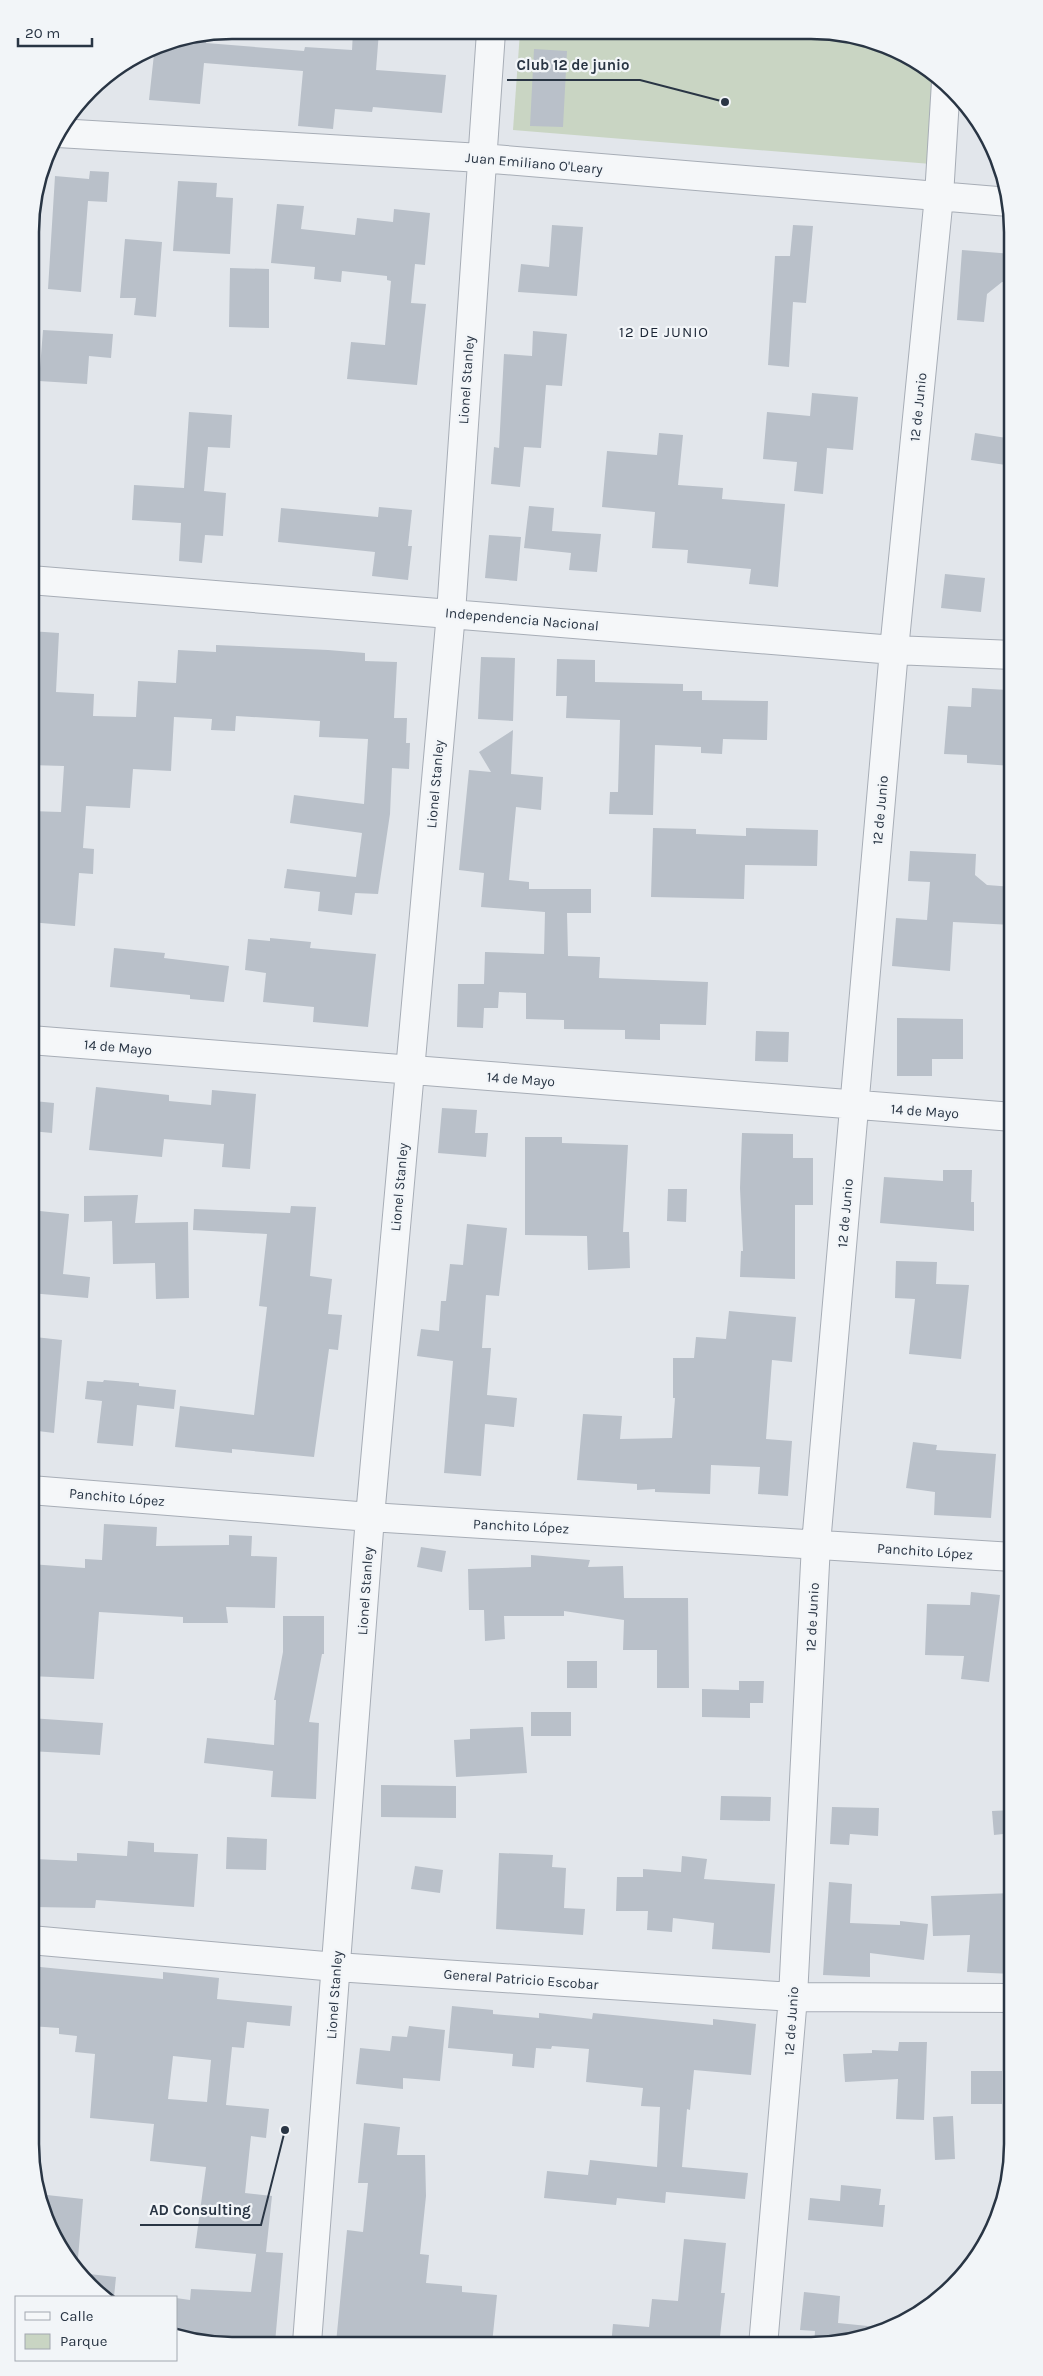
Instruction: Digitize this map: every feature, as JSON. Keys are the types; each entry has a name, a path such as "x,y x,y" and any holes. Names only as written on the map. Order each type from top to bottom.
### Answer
{"street":[{"name":"Lionel Stanley","path":"307,2337 370,1517 450,613 490,39"},
{"name":"12 de Junio","path":"764,2337 793,1997 816,1544 894,650 939,196 945,93"},
{"name":"Juan Emiliano O'Leary","path":"66,133 481,158 1002,201"},
{"name":"Independencia Nacional","path":"39,581 894,650 1004,655"},
{"name":"14 de Mayo","path":"39,1041 1004,1116"},
{"name":"Panchito López","path":"39,1491 370,1517 1004,1556"},
{"name":"General Patricio Escobar","path":"39,1941 336,1967 793,1997 1004,1998"}],"green space":[{"path":"520,39 836,40 861,45 885,53 918,71 936,85 931,164 513,130"}],"building":[{"path":"353,39 378,39 376,70 446,75 442,113 373,107 372,112 335,109 333,129 298,126 303,71 204,63 200,104 149,100 154,55 194,42 206,40 206,43 304,51 305,47 352,50"},
{"path":"534,49 567,51 563,127 530,126"},
{"path":"90,171 109,172 107,202 88,201 81,292 48,289 55,176 89,179"},
{"path":"178,181 217,183 216,197 233,198 230,254 173,251"},
{"path":"277,204 304,206 301,229 355,235 357,218 393,222 394,209 430,213 425,265 415,264 411,303 426,304 417,385 347,379 351,342 385,345 391,281 387,280 387,276 342,271 341,282 314,279 315,267 271,263"},
{"path":"552,225 583,227 577,296 518,292 521,264 549,267"},
{"path":"793,225 813,226 806,303 793,302 789,367 768,365 775,256 790,256"},
{"path":"125,239 162,242 156,317 134,315 136,298 120,298"},
{"path":"962,250 1004,253 1004,282 987,294 984,322 957,320"},
{"path":"230,268 269,269 269,328 229,327"},
{"path":"43,330 113,334 111,358 89,356 87,384 39,381"},
{"path":"533,331 567,334 562,386 546,385 541,448 524,447 520,487 491,484 494,447 499,448 504,354 532,356"},
{"path":"812,393 858,397 853,450 827,448 823,494 794,491 797,462 763,459 767,412 810,416"},
{"path":"189,412 232,415 230,448 208,447 204,491 226,493 223,536 205,535 202,563 179,561 181,523 132,520 134,485 184,488"},
{"path":"659,433 683,435 678,485 723,488 722,499 785,504 778,587 749,584 751,569 687,563 688,550 652,548 655,512 602,507 607,451 657,455"},
{"path":"975,433 1004,438 1004,465 971,460"},
{"path":"529,506 554,508 552,531 601,534 597,572 569,570 571,553 524,548"},
{"path":"379,507 412,510 408,546 412,546 408,580 372,576 375,552 278,542 281,508 378,517"},
{"path":"489,535 521,537 517,581 485,578"},
{"path":"945,574 985,578 981,612 941,608"},
{"path":"39,632 59,633 56,692 94,694 93,716 136,717 138,681 176,683 178,650 216,652 216,645 328,650 365,653 365,661 397,662 394,718 407,718 406,743 410,743 409,769 392,768 390,814 378,894 355,893 352,915 318,911 320,892 284,888 287,869 356,877 362,833 290,823 294,795 364,804 368,739 319,737 320,721 236,716 235,731 211,730 212,719 174,717 171,771 133,769 130,808 86,806 83,848 94,849 93,874 79,873 75,926 39,923 39,811 61,812 64,766 39,765"},
{"path":"481,657 515,658 513,721 478,719"},
{"path":"557,659 595,660 595,682 683,684 683,691 702,691 702,700 768,701 767,740 723,739 722,754 701,753 701,747 655,745 653,815 609,814 610,792 618,792 620,720 566,718 567,696 556,696"},
{"path":"972,688 1004,690 1004,765 967,763 967,755 944,754 948,706 971,707"},
{"path":"513,730 511,774 543,777 541,810 516,807 509,880 529,882 529,889 591,889 591,913 567,913 568,956 600,957 599,978 708,982 706,1025 660,1024 660,1040 625,1039 625,1030 564,1029 564,1020 526,1019 526,993 499,992 498,1008 484,1008 483,1028 457,1027 458,984 484,984 485,952 544,954 545,912 481,907 484,873 459,870 469,770 491,772 479,752"},
{"path":"653,828 696,829 696,834 746,836 746,828 818,830 817,866 745,865 744,899 651,897"},
{"path":"910,851 976,854 975,875 987,885 1004,886 1004,925 953,922 950,971 892,966 896,918 927,920 930,882 908,881"},
{"path":"270,938 311,942 310,948 376,954 368,1027 313,1022 314,1007 263,1002 266,973 245,970 248,939 270,941"},
{"path":"114,948 165,953 164,958 229,966 224,1002 190,999 190,995 110,987"},
{"path":"897,1018 963,1019 963,1059 932,1059 932,1076 897,1076"},
{"path":"756,1031 789,1032 788,1062 755,1061"},
{"path":"96,1087 169,1095 169,1101 211,1105 212,1090 256,1094 250,1169 222,1167 224,1144 164,1139 162,1157 89,1150"},
{"path":"39,1102 54,1103 52,1133 39,1132"},
{"path":"442,1108 477,1110 475,1133 488,1133 486,1157 438,1153"},
{"path":"742,1133 793,1134 793,1158 813,1158 813,1205 795,1205 795,1279 740,1277 741,1251 743,1251 740,1188"},
{"path":"525,1137 562,1137 562,1143 628,1145 623,1232 629,1232 630,1268 588,1270 587,1236 525,1235"},
{"path":"943,1170 972,1170 971,1202 974,1202 974,1231 880,1223 884,1177 943,1181"},
{"path":"668,1189 687,1189 686,1222 667,1221"},
{"path":"138,1195 135,1223 188,1222 189,1298 156,1299 155,1263 113,1264 112,1221 84,1222 84,1196"},
{"path":"291,1206 316,1207 310,1276 332,1279 328,1314 342,1315 338,1350 329,1349 314,1457 232,1449 232,1453 175,1447 180,1406 254,1415 267,1307 259,1306 267,1234 193,1230 194,1209 290,1213"},
{"path":"39,1211 69,1214 63,1274 90,1277 88,1298 39,1294"},
{"path":"467,1224 507,1228 499,1296 486,1295 482,1348 491,1348 487,1395 517,1398 514,1427 485,1424 481,1476 444,1473 453,1361 417,1356 421,1329 439,1331 441,1301 446,1301 450,1264 463,1265"},
{"path":"896,1261 937,1262 936,1284 969,1285 961,1359 909,1354 915,1299 895,1298"},
{"path":"729,1311 796,1317 792,1362 772,1360 766,1439 792,1441 788,1496 758,1494 760,1467 711,1465 710,1494 655,1492 655,1489 637,1490 637,1484 577,1480 583,1414 622,1416 620,1439 672,1438 675,1398 673,1398 673,1358 694,1358 696,1337 726,1339"},
{"path":"39,1337 62,1340 54,1433 39,1431"},
{"path":"104,1380 139,1383 139,1386 176,1390 174,1409 137,1405 133,1446 97,1443 102,1401 85,1399 87,1381 103,1382"},
{"path":"913,1442 937,1445 936,1450 996,1454 991,1518 934,1515 935,1492 906,1488"},
{"path":"104,1524 157,1527 156,1546 229,1545 229,1535 252,1536 251,1556 277,1557 275,1608 226,1607 228,1623 183,1623 183,1617 99,1612 94,1679 39,1676 39,1565 85,1568 85,1559 102,1560"},
{"path":"421,1547 446,1551 442,1572 417,1567"},
{"path":"531,1555 590,1560 588,1567 623,1566 624,1598 688,1598 689,1688 657,1688 657,1650 623,1650 624,1620 564,1611 564,1616 504,1616 505,1639 485,1641 484,1610 469,1610 468,1569 531,1567"},
{"path":"971,1592 1000,1595 989,1682 961,1679 964,1656 925,1655 927,1604 970,1605"},
{"path":"283,1616 324,1616 324,1654 322,1654 309,1722 319,1723 316,1799 271,1797 273,1771 204,1763 207,1738 274,1745 276,1700 274,1700 283,1652"},
{"path":"567,1661 597,1661 597,1688 567,1688"},
{"path":"739,1681 764,1681 763,1703 750,1703 750,1718 702,1717 702,1689 739,1690"},
{"path":"531,1712 571,1712 571,1736 531,1736"},
{"path":"39,1719 103,1723 100,1755 39,1752"},
{"path":"523,1727 527,1773 456,1777 454,1740 470,1739 470,1729"},
{"path":"381,1785 456,1786 456,1818 381,1817"},
{"path":"721,1796 771,1797 770,1821 720,1820"},
{"path":"832,1807 879,1808 878,1836 850,1834 849,1845 830,1844"},
{"path":"1004,1810 1004,1834 994,1835 992,1811"},
{"path":"227,1837 267,1839 266,1870 226,1869"},
{"path":"128,1841 154,1843 154,1852 198,1854 194,1907 96,1900 95,1908 39,1907 39,1859 77,1861 77,1853 127,1856"},
{"path":"499,1853 553,1855 552,1867 566,1868 564,1908 585,1909 583,1935 496,1929"},
{"path":"682,1856 707,1859 704,1879 775,1884 770,1953 712,1949 714,1923 673,1918 672,1932 647,1930 648,1911 616,1911 617,1877 643,1877 643,1869 681,1872"},
{"path":"415,1866 443,1870 440,1893 411,1889"},
{"path":"829,1882 852,1884 850,1923 900,1925 900,1921 928,1924 924,1960 870,1953 870,1977 823,1975"},
{"path":"1004,1893 1004,1974 967,1972 970,1935 933,1936 931,1896"},
{"path":"39,1967 163,1979 163,1972 219,1978 217,1999 292,2006 290,2026 247,2022 244,2048 232,2047 226,2105 269,2109 266,2138 251,2136 245,2193 272,2196 266,2252 283,2253 276,2337 219,2337 178,2330 178,2298 190,2300 191,2289 251,2292 256,2254 195,2248 206,2167 150,2161 154,2124 90,2118 95,2054 75,2052 77,2036 59,2034 59,2028 39,2027","holes":["173,2056 211,2060 207,2102 168,2099"]},
{"path":"452,2006 493,2010 493,2014 539,2018 539,2013 592,2019 593,2013 713,2025 713,2019 756,2024 751,2075 694,2070 690,2110 687,2109 682,2167 748,2173 745,2199 666,2192 665,2203 617,2198 616,2205 544,2198 547,2171 588,2175 590,2160 657,2167 660,2107 641,2106 643,2088 586,2082 589,2049 552,2046 551,2049 536,2048 534,2068 512,2066 513,2054 448,2048"},
{"path":"409,2026 445,2030 440,2081 403,2078 403,2089 356,2084 360,2048 390,2051 392,2036 407,2037"},
{"path":"899,2042 927,2042 924,2120 896,2119 898,2079 845,2082 843,2054 872,2053 872,2050 898,2051"},
{"path":"971,2071 1002,2071 1002,2104 971,2104"},
{"path":"953,2116 955,2159 935,2160 933,2117"},
{"path":"364,2123 400,2127 397,2155 425,2155 426,2196 420,2254 429,2255 426,2283 462,2286 462,2292 497,2295 493,2337 337,2337 347,2230 363,2232 368,2183 358,2183"},
{"path":"841,2185 881,2189 879,2205 885,2205 883,2227 808,2220 810,2198 840,2201"},
{"path":"47,2195 83,2199 78,2260 59,2230 47,2199"},
{"path":"684,2239 726,2243 721,2293 725,2293 720,2337 612,2337 613,2324 649,2327 652,2299 678,2301"},
{"path":"89,2274 116,2277 113,2296"},
{"path":"804,2292 840,2296 838,2323 874,2327 849,2334 824,2337 815,2337 815,2331 800,2330"}],"place":[{"name":"Club 12 de junio","path":"725,102"},
{"name":"AD Consulting","path":"285,2130"}],"district":[{"name":"12 DE JUNIO","path":"664,332"}]}
